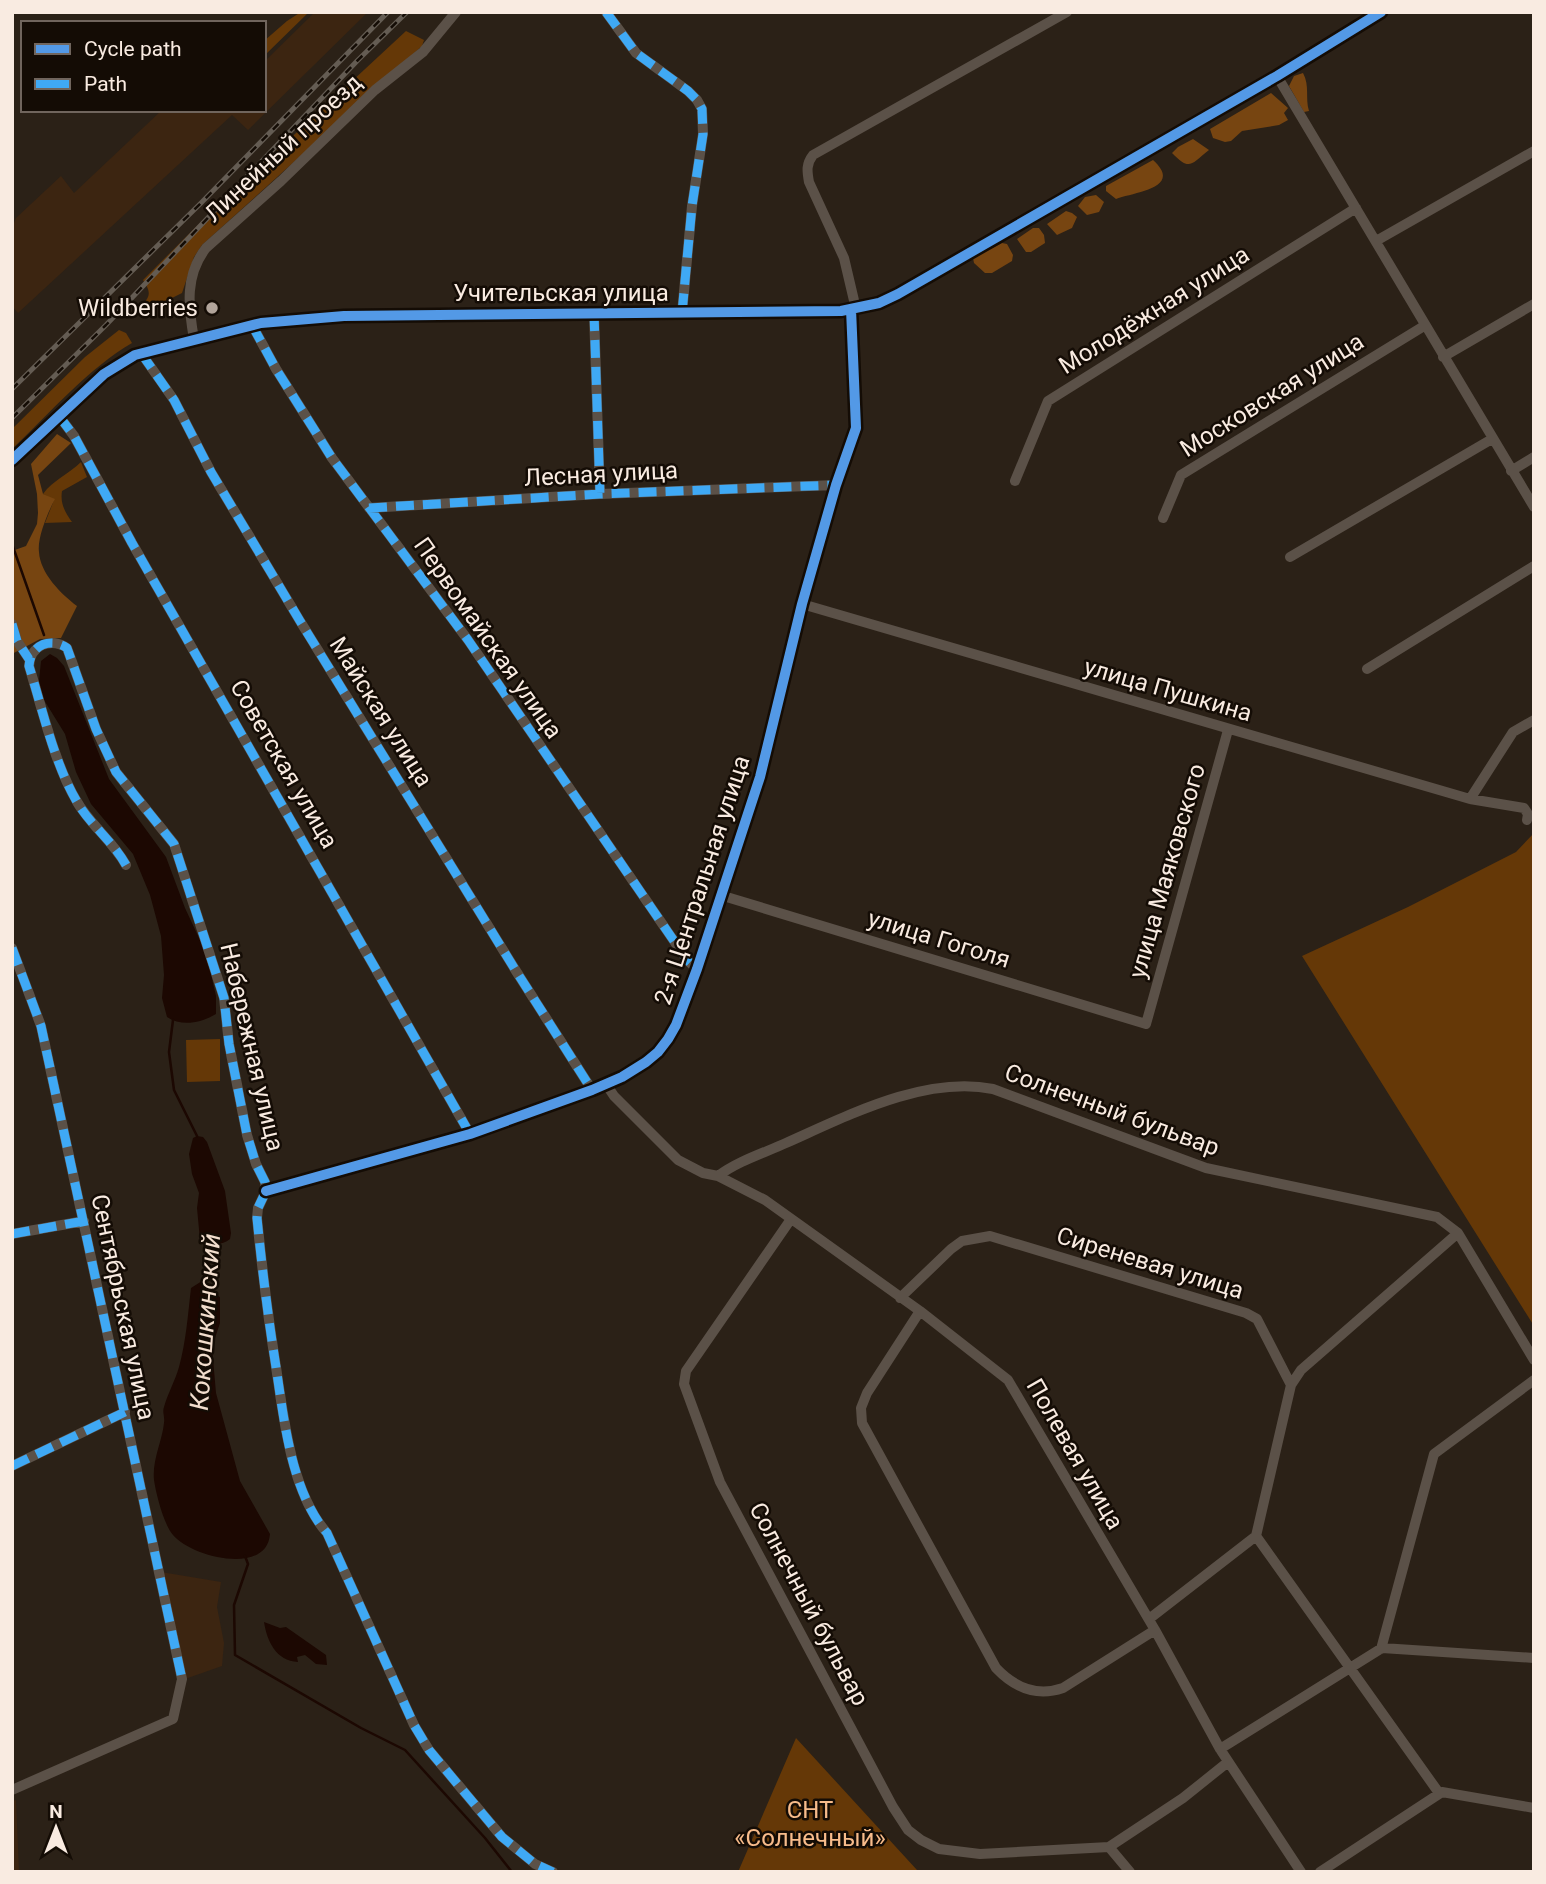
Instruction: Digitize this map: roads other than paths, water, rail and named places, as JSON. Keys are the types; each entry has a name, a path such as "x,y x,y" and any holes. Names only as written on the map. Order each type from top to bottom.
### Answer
{"street":[{"name":"Линейный проезд","path":"194,339 190,284 197,261 206,248 281,181 375,90 423,52 456,12"},
{"path":"606,12 638,56 688,91 702,109 703,134 692,206 682,313"},
{"path":"853,309 844,258 809,181 808,161 813,155 845,136 1067,12"},
{"name":"Учительская улица","path":"12,460 104,374 141,353 252,325 281,320 344,316 853,309 879,303 1277,76 1381,12"},
{"path":"1277,76 1534,507"},
{"path":"1376,241 1534,151"},
{"name":"Молодёжная улица","path":"1015,481 1048,401 1356,208"},
{"path":"1443,357 1534,304"},
{"name":"2-я Центральная улица","path":"266,1191 470,1134 592,1090 633,1071 658,1052 676,1025 760,777 802,604 836,485 856,428 853,309"},
{"path":"594,313 600,494"},
{"name":"Первомайская улица","path":"252,325 276,369 332,457 468,640 679,949 697,969"},
{"name":"Московская улица","path":"1163,518 1181,475 1424,326"},
{"name":"Майская улица","path":"141,353 174,400 211,472 300,621 592,1090"},
{"name":"Советская улица","path":"59,416 74,436 132,543 470,1134"},
{"path":"1290,557 1492,439"},
{"path":"1511,471 1534,457"},
{"name":"Лесная улица","path":"369,508 600,494 836,485"},
{"path":"1367,668 1534,566"},
{"name":"улица Пушкина","path":"802,604 1228,730 1525,814"},
{"path":"12,624 17,641 31,656 29,666 68,785 89,820 116,849 126,865"},
{"name":"Набережная улица","path":"31,656 39,645 49,642 67,648 111,763 122,782 174,844 224,998 229,1044 247,1135 266,1191"},
{"path":"1470,799 1513,732 1534,720"},
{"name":"улица Маяковского","path":"1146,1024 1228,730"},
{"name":"улица Гоголя","path":"720,895 1146,1024"},
{"name":"Сентябрьская улица","path":"12,1790 173,1719 182,1679 41,1026 13,949"},
{"name":"Полевая улица","path":"606,1084 614,1096 678,1160 753,1193 920,1311 1008,1380 1156,1630 1228,1762 1301,1872"},
{"name":"Солнечный бульвар","path":"718,1176 841,1119 912,1093 979,1086 1206,1168 1437,1217 1458,1233"},
{"path":"266,1191 258,1208 257,1218 264,1290 290,1452 311,1511 327,1533 410,1717 425,1744 502,1837 530,1860 553,1872"},
{"name":"Солнечный бульвар","path":"791,1219 685,1371 684,1384 720,1482 893,1807 908,1830 920,1840 939,1849 980,1854 1109,1847"},
{"path":"12,1234 84,1221"},
{"path":"1149,1619 1256,1536 1291,1385 1303,1367 1458,1233 1534,1360"},
{"name":"Сиреневая улица","path":"900,1297 962,1241 990,1236 1246,1313 1257,1319 1291,1385"},
{"path":"920,1311 867,1393 861,1408 862,1423 996,1668 1003,1676 1022,1687 1038,1692 1055,1691 1156,1630"},
{"path":"1381,1649 1434,1454 1534,1380"},
{"path":"12,1466 124,1412"},
{"path":"1256,1536 1439,1793"},
{"path":"1220,1748 1381,1649 1391,1647 1534,1658"},
{"path":"1130,1872 1109,1847 1183,1798 1228,1762"},
{"path":"1320,1872 1445,1791 1534,1808"}],"water":[{"path":"50,654 64,666 109,779 166,857 206,953 216,996 216,1014 210,1017 185,1023 167,1017 162,998 164,975 161,936 150,895 133,854 91,804 76,772 65,734 44,700 39,681 41,661"},
{"path":"203,1137 207,1142 225,1191 231,1233 230,1239 220,1244 200,1240 197,1208 199,1193 189,1154 193,1138"},
{"path":"202,1281 220,1297 220,1323 212,1347 216,1393 240,1481 270,1534 266,1547 256,1555 243,1559 211,1555 182,1543 173,1535 164,1517 154,1480 154,1465 164,1423 163,1409 181,1357 191,1288"},
{"path":"264,1622 280,1628 286,1627 326,1655 327,1665 316,1664 305,1655 297,1657 298,1662 278,1654 270,1643"}],"waterway":[{"path":"12,544 44,635"},
{"name":"Кокошкинский","path":"173,1020 169,1052 174,1090 197,1136"},
{"name":"Кокошкинский","path":"202,1283 215,1243"},
{"name":"Кокошкинский","path":"245,1556 248,1564 234,1605 235,1655 361,1728 405,1750 485,1838 512,1872"}],"railway":[{"path":"12,389 201,203 388,12"},
{"path":"12,418 106,325 407,12"}],"place":[{"name":"Wildberries","path":"212,308"}],"park label":[{"name":"СНТ «Солнечный»","path":"810,1824"}]}
